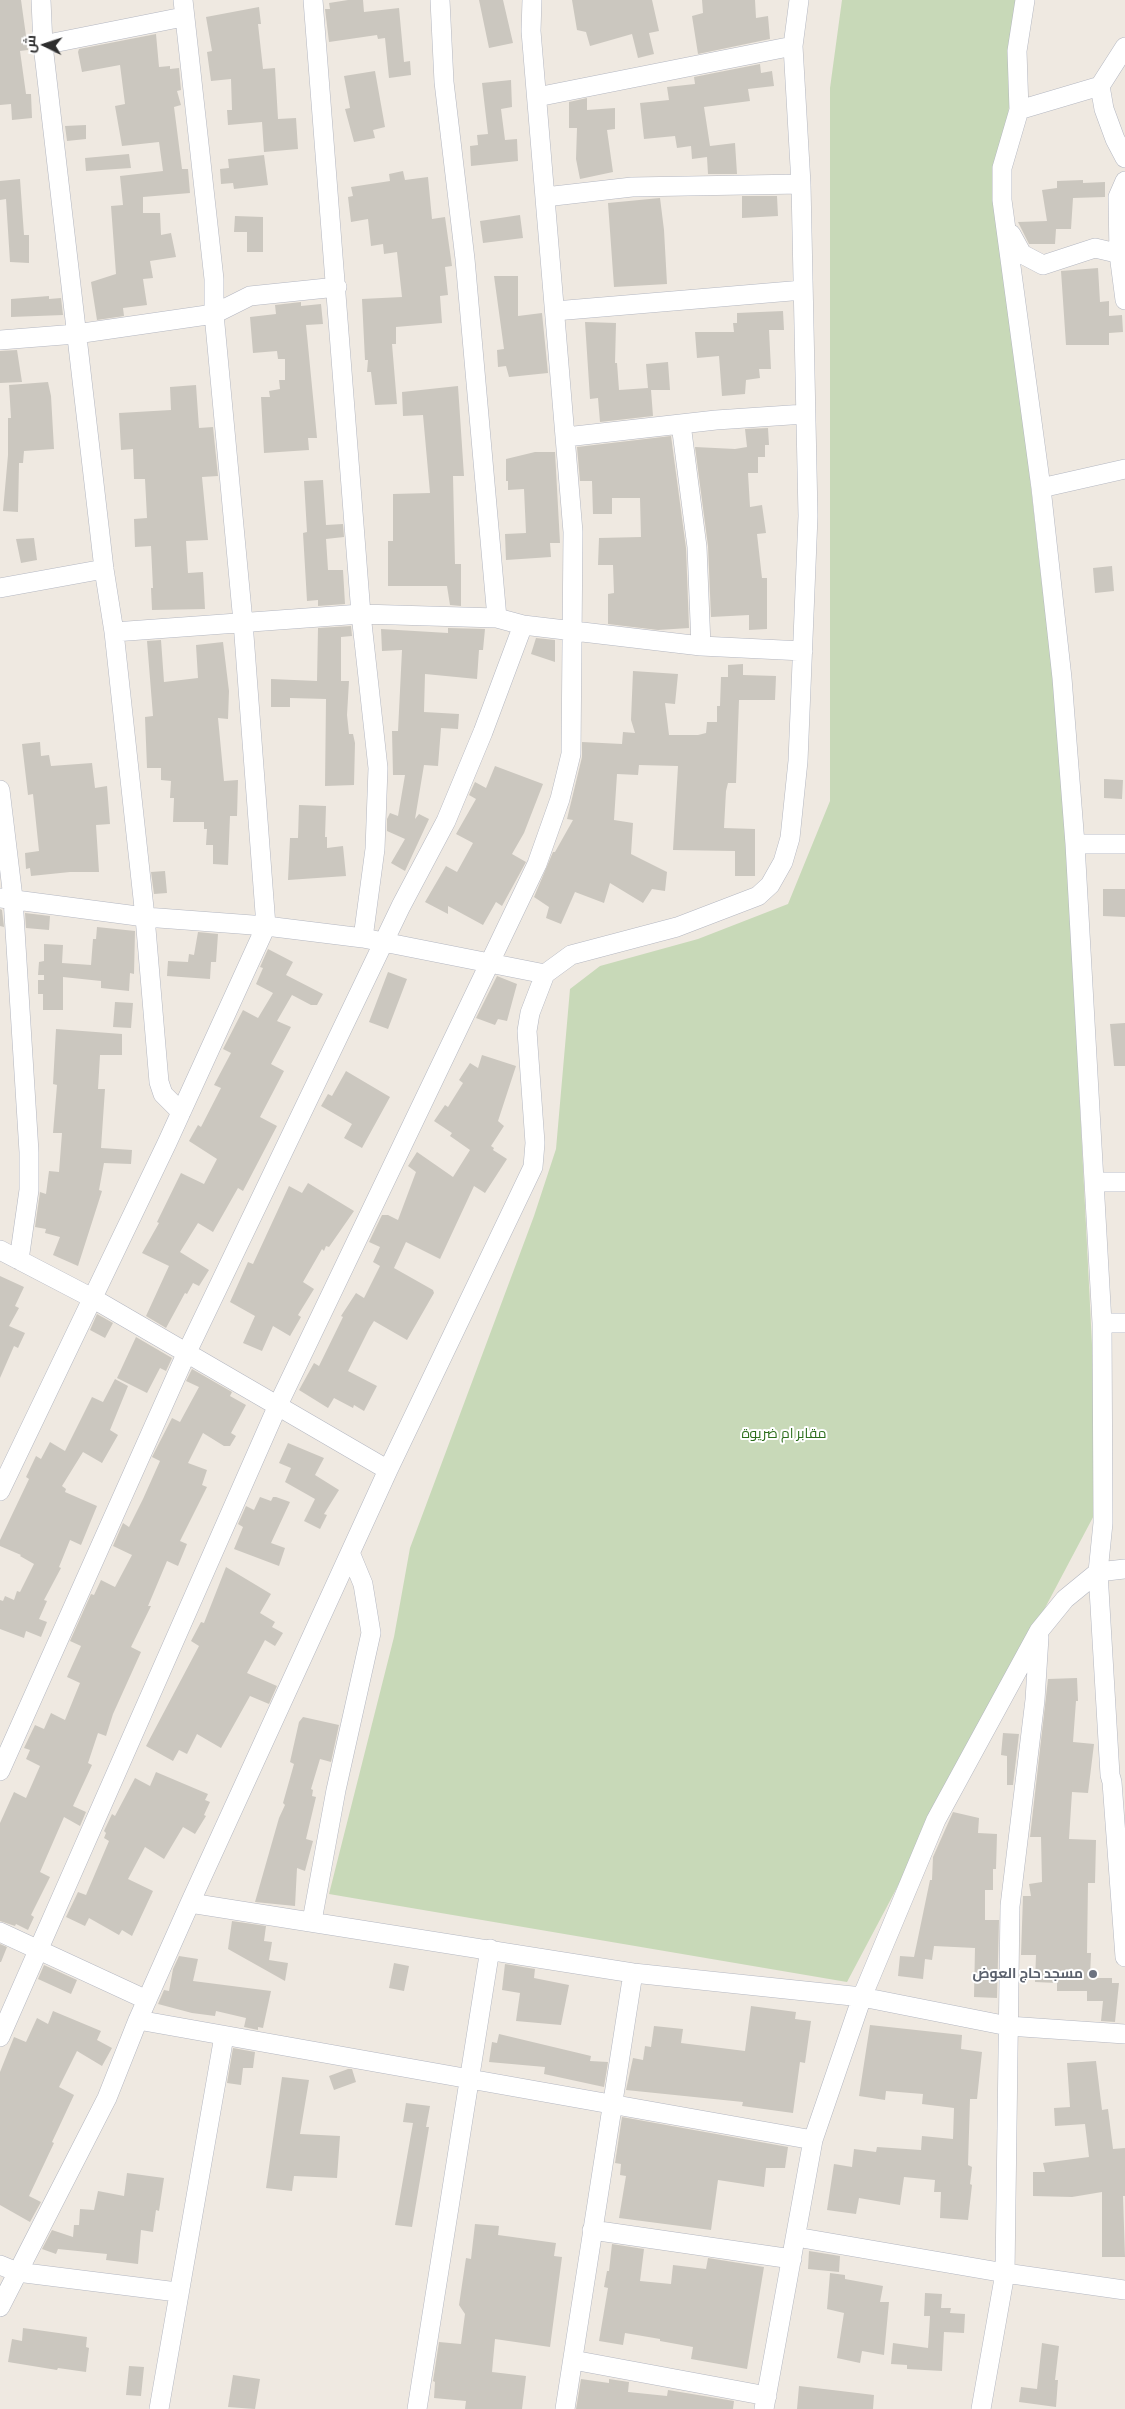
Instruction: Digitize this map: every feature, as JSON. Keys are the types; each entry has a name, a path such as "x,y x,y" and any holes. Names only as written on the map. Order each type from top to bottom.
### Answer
{"street":[{"path":"41,0 43,45 76,334 104,569 114,632 145,917 159,1082 164,1094 180,1112"},
{"path":"313,0 361,614 378,779 375,849 363,938"},
{"path":"440,0 444,82 465,259 497,618"},
{"path":"0,2037 278,1405 537,864 560,799 571,754 574,532 531,30 532,0"},
{"path":"0,2307 107,2098 138,2020 190,1903 351,1555 388,1470 533,1167 536,1143 527,1031 530,1013 546,974 571,956 677,927 708,917 758,896 770,885 783,862 790,838 798,761 808,516 801,184 794,46 799,0"},
{"path":"1025,0 1017,51 1018,110 1002,168 1005,222 1041,488 1062,678 1075,844 1096,1182 1102,1323 1103,1523 1098,1572 1110,1774 1118,1781 1125,1957"},
{"path":"0,1491 94,1299 266,926 243,622 214,314 214,279 183,8 43,45"},
{"path":"537,98 794,46"},
{"path":"1018,110 1100,86 1125,47"},
{"path":"1100,86 1107,116 1115,139 1125,158"},
{"path":"1125,181 1118,197 1125,300"},
{"path":"545,197 632,187 801,184"},
{"path":"1005,222 1022,254 1043,264 1095,248 1122,255"},
{"path":"0,340 76,334 214,314 250,296 337,288"},
{"path":"555,311 803,290"},
{"path":"566,437 681,424 805,414"},
{"path":"681,424 696,547 701,646"},
{"path":"1041,488 1125,469"},
{"path":"0,588 104,569"},
{"path":"114,632 361,614 497,618 522,625 701,646 803,650"},
{"path":"0,1771 187,1352 386,942 401,906 456,798 483,732 522,625"},
{"path":"0,790 6,898 29,1166 29,1190 19,1260"},
{"path":"1075,844 1125,844"},
{"path":"6,898 145,917 266,926 363,938 546,974"},
{"path":"1096,1182 1125,1182"},
{"path":"0,1250 94,1299 388,1470"},
{"path":"1102,1323 1125,1323"},
{"path":"312,1921 336,1790 371,1632 364,1584 351,1555"},
{"path":"573,2360 765,2402 814,2140 862,1997 936,1820 1039,1631 1065,1599 1098,1572 1125,1569"},
{"path":"981,2409 1005,2273 1011,1886 1034,1700 1039,1631"},
{"path":"190,1903 490,1949 633,1974 862,1997 1008,2026 1125,2034"},
{"path":"0,1932 147,2000"},
{"path":"417,2409 471,2080 490,1949"},
{"path":"564,2409 633,1974"},
{"path":"138,2020 814,2140"},
{"path":"159,2409 177,2292 224,2036"},
{"path":"592,2230 792,2259"},
{"path":"796,2237 1005,2273 1125,2290"},
{"path":"0,2265 17,2272 177,2292"}],"green space":[{"name":"مقابر ام ضريوة","path":"842,0 1022,0 998,198 1063,768 1100,1504 847,1982 329,1894 394,1637 410,1548 534,1216 556,1149 570,989 600,966 698,939 788,904 830,801 830,88"}],"building":[{"path":"0,0 21,0 28,50 20,51 26,94 31,94 32,118 12,120 11,104 0,105"},
{"path":"363,0 364,12 399,8 404,62 410,61 411,75 389,78 385,38 378,39 377,35 329,42 325,9 330,9 329,3"},
{"path":"479,0 503,0 513,43 489,48"},
{"path":"572,0 652,0 659,31 649,33 654,54 638,58 632,34 590,46 586,32 577,30"},
{"path":"702,0 755,0 756,18 768,16 770,39 698,54 692,16 703,13"},
{"path":"259,7 261,24 258,24 263,69 275,68 278,119 296,118 298,149 264,152 262,122 228,125 227,110 232,110 231,79 211,81 207,52 212,51 206,17"},
{"path":"156,34 159,67 170,66 170,69 179,68 181,90 177,91 181,105 174,107 182,169 188,169 190,193 143,197 143,213 160,213 161,235 171,233 176,257 150,261 153,278 143,279 147,305 123,308 124,316 97,320 91,282 116,274 111,206 123,205 120,176 163,171 159,142 122,146 115,106 125,104 120,65 82,72 78,52 79,49"},
{"path":"760,64 761,73 772,71 774,86 748,89 750,101 704,107 710,146 735,143 737,174 708,174 707,157 692,159 691,146 677,148 675,136 644,139 640,103 669,100 667,87 695,84 694,77"},
{"path":"375,71 385,127 373,130 375,138 354,142 345,109 350,108 344,76"},
{"path":"511,80 512,107 501,109 505,140 517,139 518,161 471,166 470,146 478,145 477,135 488,134 482,83"},
{"path":"587,98 587,110 615,108 615,129 607,130 613,172 580,179 576,159 577,128 569,128 569,102"},
{"path":"86,125 86,139 67,141 65,126"},
{"path":"129,154 131,168 86,171 85,158"},
{"path":"264,155 268,185 234,189 233,183 221,184 220,169 229,168 228,159"},
{"path":"403,171 405,180 428,177 432,219 445,217 452,266 445,267 448,295 440,296 442,323 396,327 396,344 392,344 397,404 375,405 371,372 367,372 368,360 365,360 362,299 402,297 397,252 384,254 383,244 371,246 368,219 351,222 348,197 353,196 351,187 390,181 389,174"},
{"path":"20,179 24,235 29,235 29,263 10,262 6,199 0,200 0,181"},
{"path":"1083,180 1083,183 1105,182 1105,197 1073,198 1071,229 1056,229 1055,244 1029,244 1018,222 1047,221 1042,190 1057,188 1057,181"},
{"path":"742,196 777,196 778,216 742,218"},
{"path":"660,198 667,284 614,287 608,203"},
{"path":"520,215 523,238 483,243 480,221"},
{"path":"235,216 263,217 263,252 247,252 247,232 234,232"},
{"path":"1098,268 1100,302 1109,301 1109,316 1122,315 1123,332 1109,333 1109,345 1066,345 1061,271"},
{"path":"494,276 518,276 518,316 542,313 548,373 509,377 506,366 498,367 497,350 504,349"},
{"path":"49,296 49,299 61,298 63,315 11,317 11,299"},
{"path":"301,302 301,306 321,304 323,324 306,325 317,438 308,438 309,450 264,453 261,397 270,397 269,391 280,389 279,380 285,380 285,359 278,359 277,351 253,353 250,317 276,314 275,305"},
{"path":"783,311 784,330 769,330 771,369 759,369 760,378 746,380 745,394 722,396 719,356 697,358 695,332 734,332 733,323 737,323 737,313"},
{"path":"585,322 616,323 615,363 617,363 619,390 648,388 646,364 668,362 670,390 651,390 653,416 600,422 598,398 590,399"},
{"path":"17,350 22,382 0,383 0,351"},
{"path":"48,382 51,396 54,449 24,451 23,463 19,463 18,512 3,511 8,455 8,418 11,418 9,385"},
{"path":"196,385 199,428 213,427 218,476 202,477 208,540 186,541 188,573 203,572 205,609 152,610 151,546 135,547 134,519 147,518 145,479 134,479 133,449 121,450 119,413 171,410 170,387"},
{"path":"458,386 464,476 453,476 455,564 461,564 461,606 450,605 447,586 388,586 388,541 393,541 393,494 430,493 423,415 403,416 402,392"},
{"path":"768,428 769,445 765,445 765,457 758,457 758,473 748,473 750,507 762,505 766,533 757,534 762,578 767,578 767,629 749,630 749,615 711,617 708,546 695,447 735,449 747,447 745,429"},
{"path":"671,436 686,548 689,628 658,630 608,624 608,594 614,593 613,565 598,565 599,538 641,537 640,498 612,498 612,514 593,514 592,481 580,481 577,447"},
{"path":"535,452 555,452 560,543 550,543 551,557 506,560 505,534 526,533 524,489 508,490 506,459"},
{"path":"323,480 326,525 343,524 344,537 326,539 328,570 343,570 345,604 318,606 318,600 307,601 303,533 307,532 304,481"},
{"path":"34,538 37,560 21,563 16,539"},
{"path":"1112,566 1114,591 1095,593 1093,568"},
{"path":"351,626 352,636 341,637 341,681 349,681 347,715 349,734 353,734 355,743 354,785 325,786 326,699 290,698 290,707 271,707 271,679 317,681 318,628"},
{"path":"448,628 485,629 483,650 479,650 477,679 425,674 424,712 459,714 458,729 441,728 438,766 424,765 415,819 419,814 429,819 405,871 391,863 405,839 387,831 387,819 390,813 398,816 405,775 393,775 392,731 398,731 402,650 382,651 381,629 448,633"},
{"path":"536,638 555,640 555,662 531,654"},
{"path":"161,640 164,682 198,678 196,645 223,642 229,691 228,719 218,718 224,781 238,780 237,816 230,816 228,865 213,864 213,845 206,845 207,829 204,829 204,822 173,822 174,798 170,798 171,781 161,780 161,768 147,768 145,717 153,716 147,641"},
{"path":"743,664 743,675 776,676 775,700 739,700 736,783 728,783 726,791 724,828 755,829 755,876 735,876 735,851 673,850 678,766 639,765 638,775 617,774 614,820 633,823 631,854 667,872 665,891 652,889 643,903 610,883 604,903 575,892 561,924 546,918 549,907 534,897 553,852 555,852 573,820 567,819 582,757 582,742 622,744 623,732 635,733 631,720 633,671 678,674 675,704 665,703 669,735 698,735 706,733 707,722 717,722 717,706 720,706 721,677 728,677 728,665"},
{"path":"40,742 41,756 49,755 51,766 92,763 95,788 107,786 110,824 96,825 99,872 70,872 31,876 30,868 26,869 25,853 39,851 33,794 28,795 22,744"},
{"path":"495,766 543,784 524,833 512,854 526,862 502,906 496,902 483,925 448,906 448,914 425,902 446,866 457,872 473,843 456,834 476,799 469,795 475,782 486,788"},
{"path":"1104,779 1123,780 1122,799 1104,798"},
{"path":"299,805 326,806 325,837 327,837 327,848 343,846 346,876 288,880 290,838 298,838"},
{"path":"165,871 167,893 154,894 151,872"},
{"path":"1103,889 1125,889 1125,917 1103,916"},
{"path":"0,909 2,910 4,927 0,926"},
{"path":"25,913 50,916 49,930 26,928"},
{"path":"97,927 135,931 134,974 130,973 129,991 101,988 101,981 63,977 63,1010 43,1010 43,994 38,994 38,980 44,980 44,975 38,975 39,962 44,961 44,944 63,945 62,963 91,965 93,939 96,939"},
{"path":"198,932 218,934 216,962 211,962 210,979 167,976 168,961 188,962 189,954 194,955"},
{"path":"268,949 293,962 286,975 323,994 317,1005 311,1005 292,995 277,1021 291,1027 271,1064 284,1071 260,1117 277,1126 243,1191 238,1188 213,1232 198,1223 180,1252 209,1270 199,1286 193,1283 187,1294 185,1293 166,1328 146,1316 169,1266 142,1253 159,1223 157,1222 181,1173 204,1184 217,1159 189,1141 198,1125 201,1127 221,1088 214,1085 231,1053 223,1049 243,1010 258,1018 273,993 256,984 263,968 260,967"},
{"path":"388,972 407,979 388,1029 369,1022"},
{"path":"497,976 517,984 507,1021 498,1019 495,1025 476,1018"},
{"path":"115,1002 133,1003 131,1028 113,1027"},
{"path":"1125,1023 1125,1066 1114,1066 1110,1024"},
{"path":"56,1029 122,1034 122,1055 100,1055 98,1089 105,1089 101,1148 132,1150 131,1164 104,1163 99,1190 102,1191 78,1266 53,1255 60,1237 45,1233 46,1229 35,1227 40,1192 46,1194 49,1171 59,1172 62,1133 53,1133 57,1085 53,1084"},
{"path":"482,1055 516,1066 498,1121 504,1126 491,1146 494,1148 493,1150 507,1159 485,1193 474,1186 440,1259 406,1242 394,1268 433,1290 434,1293 407,1340 374,1321 369,1329 348,1371 377,1386 364,1411 354,1405 353,1408 334,1398 328,1408 299,1390 314,1363 319,1366 343,1317 341,1316 356,1293 364,1298 380,1266 373,1262 380,1247 369,1242 382,1215 388,1215 398,1220 416,1172 408,1166 417,1152 453,1177 470,1150 450,1136 452,1133 434,1121 445,1105 448,1107 463,1083 459,1080 470,1063 478,1068"},
{"path":"346,1071 390,1097 362,1148 344,1138 352,1124 321,1106 328,1094 332,1096"},
{"path":"308,1183 354,1211 329,1247 326,1246 324,1251 322,1249 303,1282 314,1289 298,1315 301,1317 290,1336 273,1326 262,1351 243,1343 255,1316 230,1302 248,1262 253,1264 289,1186 302,1193"},
{"path":"0,1276 24,1287 15,1306 19,1308 9,1326 25,1333 18,1348 14,1346 0,1378"},
{"path":"97,1314 113,1323 105,1338 90,1330"},
{"path":"136,1337 172,1358 166,1371 160,1368 147,1393 117,1378"},
{"path":"192,1369 232,1392 230,1396 246,1405 231,1433 236,1436 230,1446 224,1446 203,1433 188,1463 207,1470 202,1485 207,1487 180,1541 187,1544 178,1566 167,1561 148,1606 151,1606 131,1647 141,1652 113,1714 106,1736 98,1733 88,1763 92,1765 73,1806 86,1812 80,1826 64,1817 40,1872 50,1877 31,1915 34,1917 28,1930 16,1924 15,1926 0,1921 0,1823 14,1792 26,1798 40,1766 26,1759 30,1750 24,1748 35,1725 44,1729 51,1713 65,1720 80,1683 67,1677 81,1646 70,1641 91,1594 94,1595 101,1580 115,1587 132,1555 113,1546 123,1523 129,1527 143,1499 160,1461 152,1457 172,1418 180,1422 199,1387 186,1381"},
{"path":"115,1379 128,1386 110,1430 118,1435 102,1463 83,1452 62,1486 66,1489 65,1492 97,1506 81,1545 70,1540 59,1567 61,1568 44,1600 47,1601 39,1619 47,1622 41,1637 26,1631 24,1638 0,1629 0,1600 3,1601 5,1596 14,1600 17,1591 20,1592 34,1564 21,1555 0,1546 0,1540 29,1479 26,1477 36,1456 41,1459 50,1442 65,1451 92,1397 103,1402"},
{"path":"288,1443 324,1458 315,1475 339,1490 324,1514 327,1515 320,1529 304,1521 315,1499 285,1482 291,1468 279,1463"},
{"path":"260,1497 271,1501 273,1497 276,1497 290,1502 271,1543 285,1548 279,1566 234,1549 243,1527 238,1524 246,1506 254,1510"},
{"path":"226,1567 271,1594 260,1613 275,1622 272,1627 283,1633 275,1646 265,1640 247,1673 277,1686 269,1704 250,1696 221,1748 197,1734 187,1754 179,1750 173,1761 146,1746 199,1646 191,1641 201,1622 204,1623"},
{"path":"1077,1678 1078,1701 1076,1701 1073,1742 1094,1744 1088,1793 1072,1792 1069,1839 1096,1840 1095,1883 1088,1883 1087,1953 1091,1953 1090,1978 1112,1978 1112,1983 1119,1983 1115,2022 1101,2021 1103,2001 1087,2001 1087,1991 1057,1991 1057,1983 1035,1982 1036,1955 1021,1955 1023,1896 1031,1896 1029,1884 1042,1882 1041,1837 1030,1837 1048,1679"},
{"path":"303,1717 339,1725 331,1762 320,1759 311,1789 313,1790 312,1796 316,1797 306,1839 313,1841 305,1871 297,1868 295,1906 255,1902 279,1818 285,1805 283,1803 294,1764 290,1762 299,1722"},
{"path":"1003,1733 1019,1734 1013,1785 1007,1785 1007,1756 1001,1755"},
{"path":"156,1772 208,1794 205,1800 210,1802 204,1815 206,1816 195,1834 183,1827 164,1859 145,1847 128,1879 153,1891 132,1936 122,1930 119,1935 89,1918 85,1926 66,1917 78,1892 86,1895 109,1841 104,1838 106,1833 104,1831 112,1814 115,1816 135,1778 150,1786"},
{"path":"953,1812 979,1818 978,1833 997,1834 993,1890 985,1890 985,1920 999,1920 997,1998 974,1997 975,1948 934,1946 932,1960 925,1959 923,1979 898,1976 900,1956 914,1957 930,1880 932,1880 933,1857"},
{"path":"232,1921 266,1926 264,1941 272,1942 269,1960 288,1963 285,1981 228,1949"},
{"path":"0,1944 7,1947 1,1962 0,1962"},
{"path":"179,1956 198,1959 193,1981 271,1991 263,2028 258,2027 258,2030 244,2027 246,2018 216,2011 215,2016 192,2013 158,2004 164,1990 169,1991 173,1969"},
{"path":"394,1963 409,1966 404,1991 389,1988"},
{"path":"505,1964 535,1969 534,1978 569,1985 561,2025 516,2021 520,1993 502,1990"},
{"path":"44,1965 77,1980 71,1994 38,1979"},
{"path":"751,2006 796,2012 795,2019 811,2021 805,2063 800,2062 793,2113 742,2106 743,2102 626,2090 633,2058 643,2060 645,2046 651,2047 654,2026 683,2029 681,2043 745,2051"},
{"path":"53,2011 101,2031 97,2040 112,2048 102,2066 77,2051 59,2087 74,2095 29,2196 41,2202 30,2222 0,2205 0,2072 14,2037 26,2042 37,2018 48,2024"},
{"path":"870,2025 962,2035 961,2049 982,2052 977,2099 970,2099 968,2165 972,2167 970,2184 972,2185 968,2220 940,2218 941,2192 934,2192 935,2180 904,2177 900,2205 859,2198 856,2214 827,2210 834,2164 852,2167 854,2149 876,2152 877,2147 921,2150 922,2136 953,2139 954,2108 922,2104 923,2094 886,2091 885,2100 859,2096"},
{"path":"499,2034 591,2056 590,2061 608,2062 604,2087 544,2074 545,2067 489,2062 492,2042 497,2043"},
{"path":"233,2048 255,2052 253,2068 243,2068 241,2085 227,2083"},
{"path":"1096,2061 1102,2110 1108,2109 1113,2149 1125,2148 1125,2196 1123,2196 1125,2257 1102,2257 1102,2192 1072,2197 1033,2196 1033,2172 1045,2172 1043,2163 1089,2157 1085,2124 1055,2126 1054,2108 1070,2107 1067,2063"},
{"path":"352,2069 356,2082 334,2090 329,2076"},
{"path":"282,2077 309,2080 300,2134 340,2136 337,2178 294,2176 292,2191 266,2188"},
{"path":"406,2103 430,2106 426,2127 429,2127 412,2227 395,2225 413,2123 403,2122"},
{"path":"622,2117 788,2147 785,2168 766,2168 764,2187 718,2180 711,2230 619,2218 626,2176 620,2175 621,2164 615,2163"},
{"path":"127,2173 164,2178 159,2211 156,2210 153,2232 141,2230 138,2264 106,2260 107,2254 58,2249 56,2254 42,2249 52,2230 73,2237 74,2225 79,2225 80,2209 94,2210 98,2191 124,2196"},
{"path":"475,2224 499,2226 498,2235 556,2243 554,2256 562,2257 550,2347 495,2339 492,2372 526,2376 522,2409 465,2409 466,2401 434,2398 435,2382 433,2381 439,2342 461,2344 465,2314 459,2305 466,2258 471,2259"},
{"path":"612,2244 644,2249 640,2281 671,2284 673,2265 706,2269 708,2258 764,2267 747,2369 691,2359 693,2347 660,2341 660,2339 625,2333 623,2345 599,2341 608,2288 604,2287 607,2271 609,2271"},
{"path":"809,2251 840,2256 839,2272 808,2269"},
{"path":"830,2273 845,2275 845,2279 883,2286 880,2302 889,2302 884,2355 862,2351 860,2363 837,2358 844,2313 827,2309"},
{"path":"925,2293 942,2294 941,2308 951,2308 950,2313 965,2314 964,2333 944,2332 942,2371 907,2369 907,2365 891,2364 893,2343 928,2348 930,2316 924,2316"},
{"path":"23,2328 87,2337 86,2347 89,2348 86,2372 58,2368 57,2370 8,2362 12,2339 22,2341"},
{"path":"1042,2343 1059,2346 1055,2380 1058,2380 1056,2407 1019,2402 1021,2387 1037,2389"},
{"path":"129,2366 144,2367 141,2396 126,2395"},
{"path":"233,2375 260,2379 255,2409 228,2407"},
{"path":"581,2379 609,2383 609,2379 629,2382 628,2392 667,2396 668,2390 734,2401 733,2409 576,2409"},
{"path":"799,2386 874,2395 873,2409 797,2409"}],"place":[{"name":"مسجد حاج العوض","path":"1093,1974"}]}
